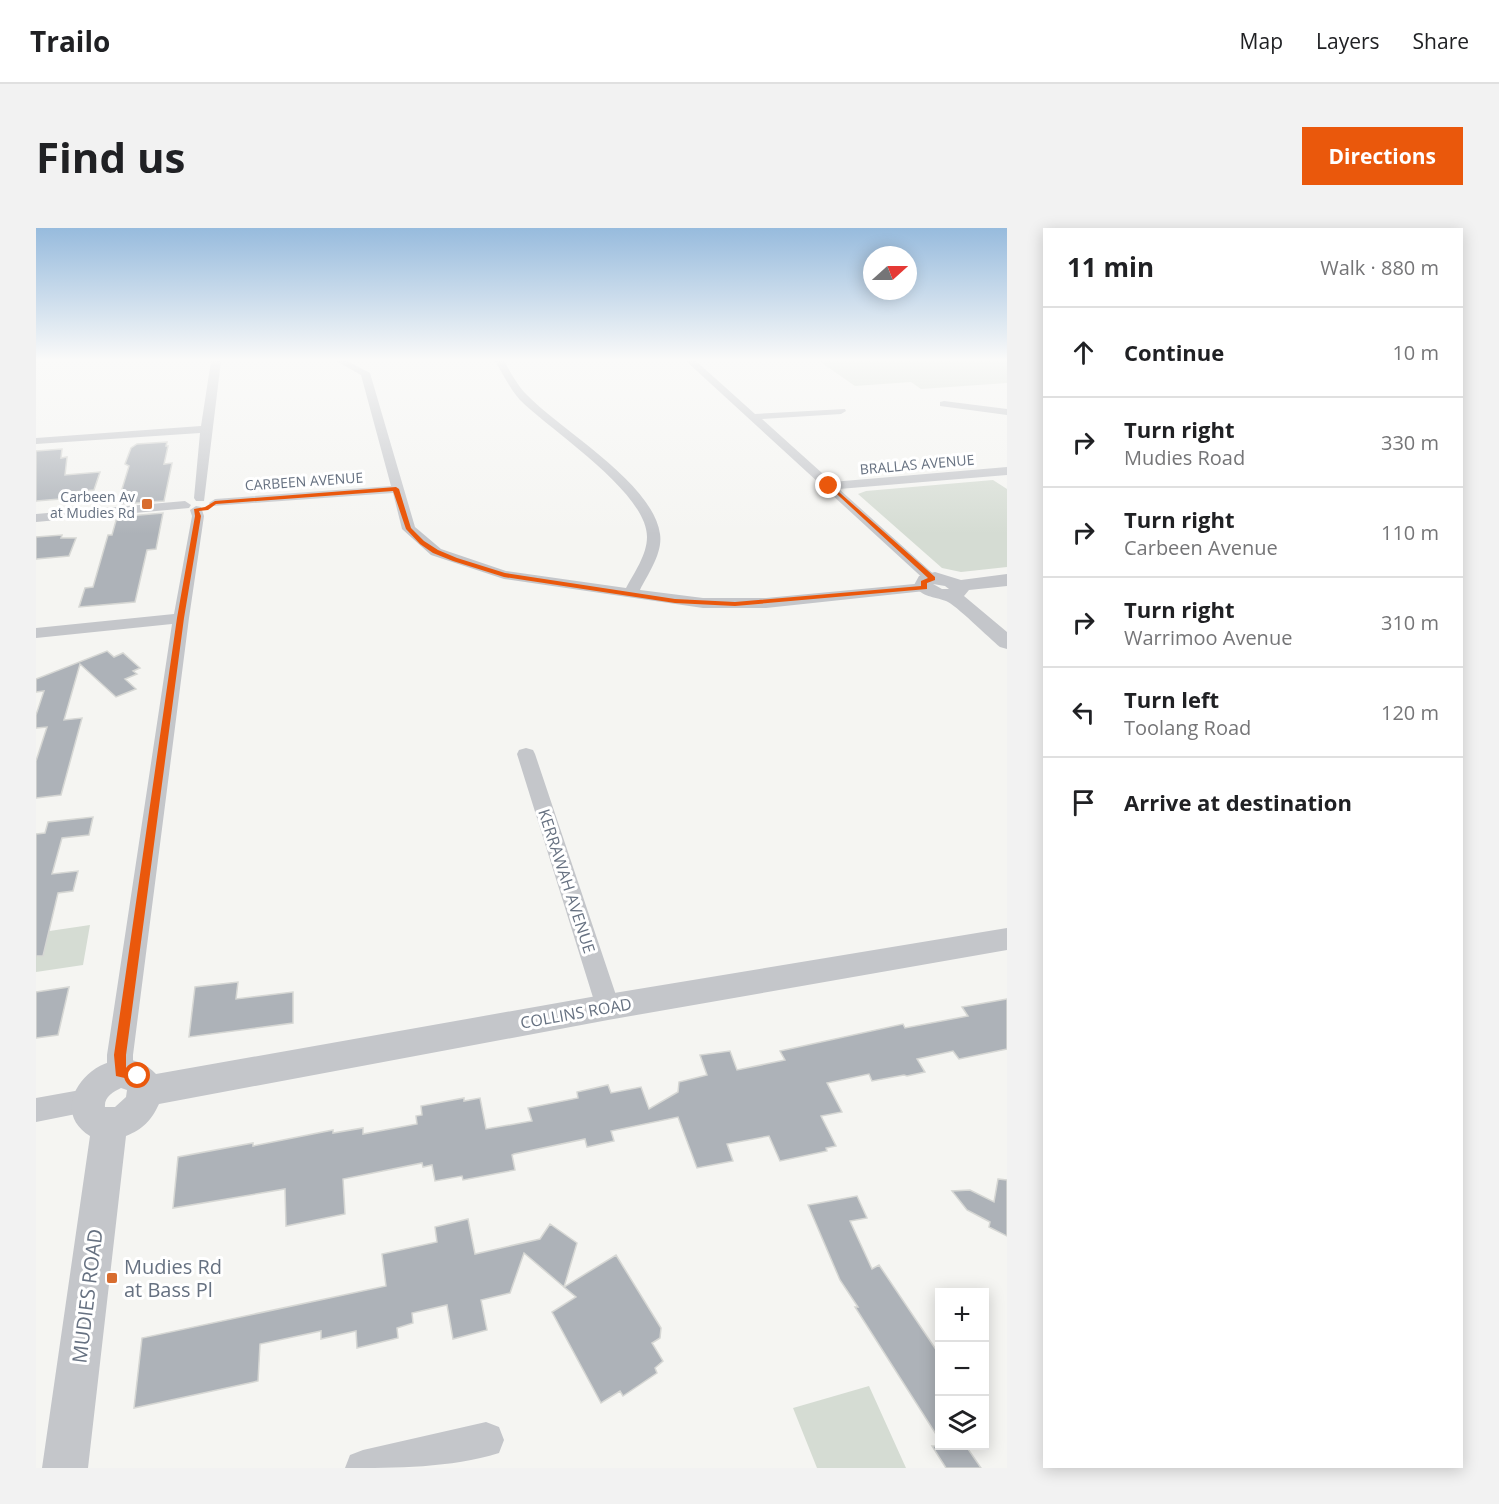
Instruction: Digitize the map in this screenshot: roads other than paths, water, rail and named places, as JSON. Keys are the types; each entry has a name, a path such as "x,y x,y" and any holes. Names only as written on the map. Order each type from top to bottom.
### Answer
{"street":[{"path":"36,1110 98,1113 128,1118 142,1104 120,1055 181,618 198,516 194,504 207,419"},
{"path":"377,419 409,529 436,552 504,575 675,601 735,604 928,583"},
{"path":"548,419 620,481 651,521 654,531 653,543 630,594"},
{"path":"754,419 829,486 938,594 1007,580"},
{"path":"36,441 206,429"},
{"name":"BRALLAS AVENUE","path":"829,486 1007,471"},
{"name":"CARBEEN AVENUE","path":"194,504 206,508 215,503 396,489"},
{"path":"36,518 194,504"},
{"path":"955,590 1007,643"},
{"path":"36,633 181,618"},
{"name":"KERRAWAH AVENUE","path":"526,754 608,1007"},
{"name":"COLLINS ROAD","path":"133,1082 608,1007 1007,939"},
{"name":"MUDIES ROAD","path":"65,1468 98,1113"},
{"path":"363,1468 486,1440"}],"place":[{"name":"Carbeen Av at Mudies Rd","path":"147,504"},
{"name":"Mudies Rd at Bass Pl","path":"112,1278"}]}
